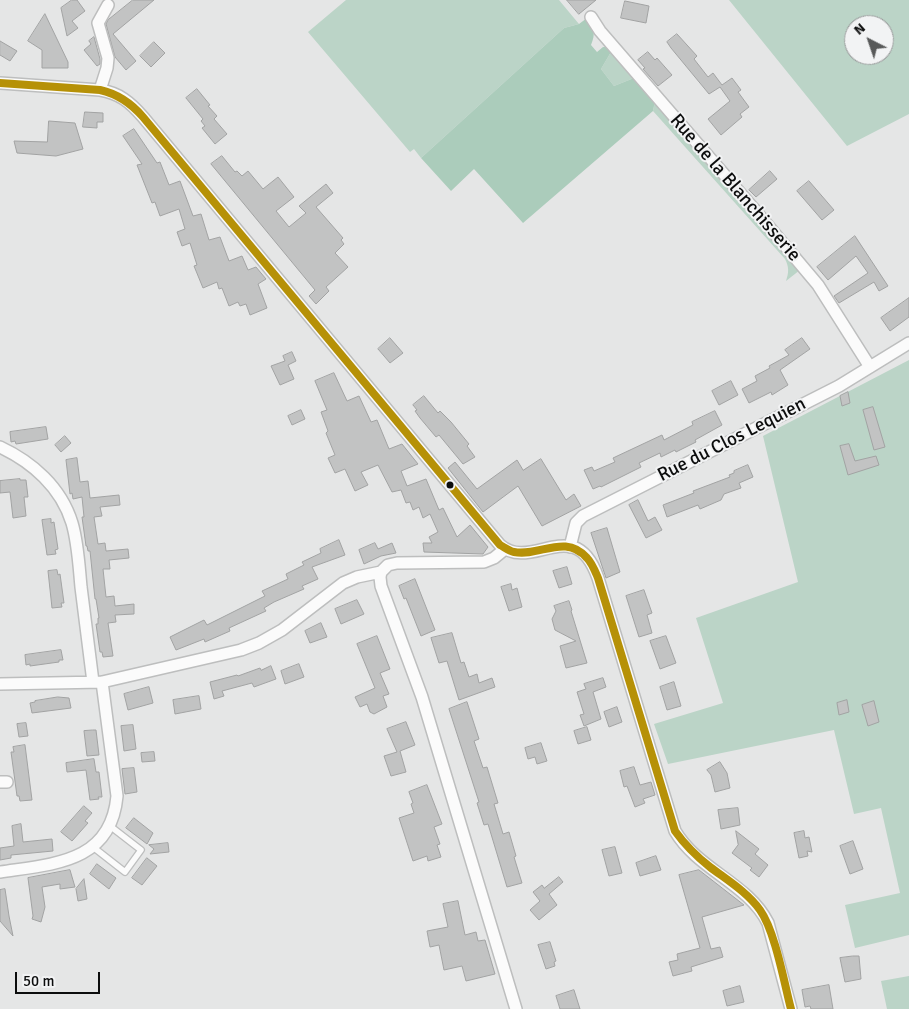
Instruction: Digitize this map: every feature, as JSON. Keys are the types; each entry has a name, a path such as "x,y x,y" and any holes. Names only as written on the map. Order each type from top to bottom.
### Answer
{"street":[{"path":"100,90 108,58 98,22 108,5"},
{"name":"Rue de la Blanchisserie","path":"591,17 600,31 754,209 822,291 870,367"},
{"path":"0,83 100,90 122,97 142,116 505,549 522,554 558,546 570,546 586,556 596,572 675,831 692,854 744,894 765,917 791,1009"},
{"name":"Rue du Clos Lequien","path":"570,546 576,523 583,516 839,386 909,343"},
{"path":"0,447 21,458 40,473 56,492 69,514 76,541 117,796 116,807 110,826 104,836 93,847 78,857 58,863 0,872"},
{"path":"0,684 98,682 224,655 267,639 293,622 344,583 357,577 381,572 388,565 397,563 484,562 494,558 505,549"},
{"path":"381,572 381,586 422,698 516,1009"}],"lane":[{"path":"93,847 125,872 141,850 110,826"}],"green space":[{"path":"346,0 559,0 579,24 564,28 421,158 414,149 410,152 308,32"},
{"path":"729,0 909,0 909,114 847,146"},
{"path":"587,18 594,31 591,45 597,52 603,47 607,47 611,52 601,69 614,86 634,78 655,101 653,111 523,223 474,169 451,191 421,158 564,28 579,24"},
{"path":"611,52 634,78 614,86 601,69"},
{"path":"655,101 800,270 786,281 788,270 785,259 653,111"},
{"path":"909,360 909,935 855,948 845,905 900,893 881,808 854,814 834,730 668,764 654,724 723,703 696,618 798,582 763,436"},
{"path":"909,976 909,1009 887,1009 881,981"}],"building":[{"path":"72,0 77,0 85,11 72,21 78,28 67,36 61,8"},
{"path":"133,0 154,0 113,34 136,61 126,70 115,57 106,24 108,20"},
{"path":"567,0 596,0 579,14"},
{"path":"625,1 649,6 646,23 621,18"},
{"path":"45,14 68,62 68,68 42,68 42,50 28,41"},
{"path":"677,34 697,56 694,59 708,77 713,73 722,85 732,78 741,90 738,92 749,107 740,114 742,117 721,135 708,119 730,101 720,87 709,94 671,48 667,42"},
{"path":"94,37 100,59 100,64 97,66 84,50 91,44 89,41"},
{"path":"0,41 17,51 10,61 0,55"},
{"path":"154,42 165,53 151,67 140,56"},
{"path":"648,52 655,60 657,58 672,75 658,86 643,69 645,68 638,60"},
{"path":"197,89 217,116 214,119 227,134 215,144 202,128 205,126 201,121 203,119 186,98"},
{"path":"85,112 103,113 103,122 97,122 97,128 83,127"},
{"path":"49,121 75,123 83,149 56,156 17,153 14,141 47,142"},
{"path":"134,129 157,163 160,162 169,185 180,181 193,216 201,214 209,240 220,237 229,261 242,256 248,270 256,267 266,279 258,284 267,308 250,315 246,304 240,306 238,302 229,306 222,288 219,289 217,282 203,288 194,266 197,265 190,243 182,246 177,232 185,229 179,209 160,216 155,202 152,203 137,165 142,164 123,136"},
{"path":"222,156 235,172 237,171 242,176 248,171 263,189 278,177 294,197 276,211 289,227 306,213 299,206 326,184 333,193 316,207 343,238 341,240 344,244 335,253 348,267 326,287 329,291 316,304 309,296 315,290 211,164"},
{"path":"770,171 777,179 756,197 749,190"},
{"path":"809,181 834,210 822,220 797,191"},
{"path":"855,236 888,286 879,291 874,282 839,303 834,296 868,273 856,256 828,280 817,267"},
{"path":"909,298 909,317 890,331 881,318"},
{"path":"390,338 403,353 390,363 378,349"},
{"path":"802,338 810,349 780,370 788,385 772,395 771,392 749,403 742,389 757,381 755,376 789,355 785,350"},
{"path":"292,352 296,361 288,365 294,379 280,385 271,366 285,361 283,356"},
{"path":"334,373 347,401 359,396 371,422 377,420 389,449 402,444 418,464 401,471 407,486 426,479 439,510 443,508 457,537 470,525 488,547 483,554 424,552 423,543 432,543 429,537 438,532 430,514 423,518 419,507 413,510 410,502 406,503 401,490 392,492 378,465 361,472 368,485 355,491 345,469 335,473 328,458 335,455 326,433 328,431 321,412 327,410 315,381"},
{"path":"731,381 738,395 719,405 712,391"},
{"path":"848,392 850,403 842,406 840,396"},
{"path":"424,396 438,413 440,411 451,422 469,444 467,446 475,457 463,464 439,435 436,437 420,418 413,405"},
{"path":"873,407 885,447 874,450 863,410"},
{"path":"301,410 305,419 292,425 288,416"},
{"path":"715,411 722,425 695,440 696,442 661,457 660,453 639,463 641,467 601,487 593,489 584,470 592,467 594,471 615,462 613,458 662,435 664,440 693,425 692,422"},
{"path":"46,427 48,439 16,444 15,441 11,442 10,432"},
{"path":"65,436 71,443 61,452 55,445"},
{"path":"849,444 855,461 876,456 879,465 848,475 840,446"},
{"path":"77,458 80,482 88,481 90,498 119,495 120,505 100,507 102,516 94,517 98,544 105,543 106,551 128,549 129,558 109,560 110,569 103,569 106,597 114,596 115,606 134,604 134,614 115,615 116,622 108,623 113,656 103,657 102,652 100,652 96,624 98,624 99,618 90,551 88,551 86,546 82,517 84,517 82,497 73,499 72,493 70,494 66,460"},
{"path":"541,459 566,500 574,494 581,506 542,526 518,486 483,512 448,468 455,462 477,489 517,460 523,470"},
{"path":"748,465 753,477 739,483 741,488 724,494 721,500 700,509 698,505 667,517 663,505 730,477 729,475 734,473 734,471"},
{"path":"26,480 28,497 24,497 26,516 13,518 10,492 0,493 0,481"},
{"path":"638,500 648,521 655,517 662,530 646,538 629,505"},
{"path":"51,519 51,523 54,522 58,549 55,550 56,554 47,555 42,520"},
{"path":"607,528 620,572 606,578 591,533"},
{"path":"339,540 345,555 312,567 318,579 302,586 304,589 274,602 264,608 266,611 229,628 230,631 205,642 204,639 176,650 170,637 204,620 207,625 265,596 262,591 288,579 286,574 304,565 302,562 321,553 320,549"},
{"path":"375,543 378,549 392,543 396,553 381,556 364,564 359,550"},
{"path":"567,567 572,584 559,588 553,571"},
{"path":"57,570 58,575 60,574 64,603 61,603 62,607 52,608 48,571"},
{"path":"415,579 435,630 421,636 406,598 404,599 399,586"},
{"path":"511,584 512,590 517,588 522,607 509,611 501,587"},
{"path":"644,590 652,613 647,615 652,633 639,637 626,596"},
{"path":"357,600 364,614 341,624 335,609"},
{"path":"569,601 587,663 566,668 560,646 576,641 555,630 552,619 556,611 554,606"},
{"path":"321,623 327,637 310,643 305,631"},
{"path":"452,633 461,663 464,662 469,677 477,674 479,683 492,678 495,687 459,700 447,661 439,663 431,638"},
{"path":"377,636 390,669 380,673 389,694 383,696 387,707 374,714 370,712 367,704 360,707 355,697 375,688 357,644"},
{"path":"666,636 676,663 660,669 650,641"},
{"path":"61,650 63,660 59,660 59,662 26,665 25,655"},
{"path":"299,664 304,677 285,684 281,671"},
{"path":"271,666 276,679 254,687 252,683 222,691 224,696 214,699 210,682"},
{"path":"603,678 606,687 593,692 601,719 584,726 580,715 584,714 577,692 586,689 584,684"},
{"path":"674,682 681,706 667,710 660,687"},
{"path":"149,687 153,703 128,710 124,694"},
{"path":"199,696 201,709 175,714 173,700"},
{"path":"58,697 69,698 71,708 32,713 30,703"},
{"path":"847,700 849,712 839,715 837,703"},
{"path":"874,701 879,722 868,726 862,705"},
{"path":"467,702 479,739 474,741 483,768 487,767 498,803 494,804 503,834 509,832 522,883 507,887 488,824 484,825 477,803 479,802 449,709"},
{"path":"617,707 622,722 609,727 604,712"},
{"path":"406,722 415,745 400,751 406,772 391,776 384,756 397,752 387,729"},
{"path":"26,723 28,736 19,737 17,724"},
{"path":"133,725 136,749 124,751 121,726"},
{"path":"587,727 591,740 578,744 574,731"},
{"path":"96,730 99,755 87,756 84,731"},
{"path":"541,743 547,761 537,764 535,757 528,759 525,748"},
{"path":"25,745 32,800 20,801 19,796 17,796 11,752 14,752 13,747"},
{"path":"154,752 155,761 142,762 141,753"},
{"path":"94,759 96,772 99,772 102,797 90,800 86,770 67,772 66,763"},
{"path":"720,762 727,773 730,788 715,792 711,775 707,770"},
{"path":"634,767 640,785 651,782 655,795 643,799 645,803 635,807 627,786 624,787 620,771"},
{"path":"134,768 137,792 125,794 122,769"},
{"path":"427,785 442,824 434,827 440,844 437,845 441,857 428,861 427,856 413,861 399,818 414,813 409,792"},
{"path":"84,806 92,813 85,821 88,823 72,841 61,832"},
{"path":"738,808 740,825 721,829 718,810"},
{"path":"134,818 153,833 147,844 126,828"},
{"path":"21,824 23,842 52,839 53,851 11,855 11,858 0,860 0,848 14,846 12,826"},
{"path":"736,831 759,849 755,854 768,865 759,877 750,870 752,868 732,853 738,845"},
{"path":"804,831 805,838 809,837 812,852 807,851 808,856 799,858 794,833"},
{"path":"853,841 863,869 850,874 840,846"},
{"path":"168,843 169,852 150,854 154,849 149,845"},
{"path":"615,847 622,873 609,876 602,850"},
{"path":"656,856 661,870 640,876 636,863"},
{"path":"147,858 157,866 142,885 132,878"},
{"path":"97,864 116,878 109,889 90,874"},
{"path":"70,870 75,887 60,889 60,884 42,887 45,907 41,922 32,919 28,878"},
{"path":"699,870 744,905 702,917 711,949 720,947 723,957 691,967 692,971 673,976 669,962 678,960 677,954 700,948 679,875"},
{"path":"559,877 563,882 549,894 557,905 539,920 530,910 540,901 533,892 542,885 544,888"},
{"path":"84,879 87,899 78,901 76,889"},
{"path":"5,889 13,936 0,921 0,890"},
{"path":"458,901 465,935 476,932 478,941 485,940 495,974 466,981 462,966 444,970 439,945 430,947 427,931 448,927 443,904"},
{"path":"550,942 556,961 554,962 555,966 546,969 538,945"},
{"path":"859,956 861,979 845,982 840,958"},
{"path":"829,985 833,1009 811,1009 810,1006 805,1007 802,990"},
{"path":"740,986 744,1002 727,1006 723,991"},
{"path":"574,990 580,1009 560,1009 556,996"}],"transit line":[{"path":"0,83 100,90 113,94 134,107 500,545 512,551 524,553 561,546 570,547 579,551 589,560 598,578 675,831 695,854 743,892 760,910 775,943 791,1009"}]}
